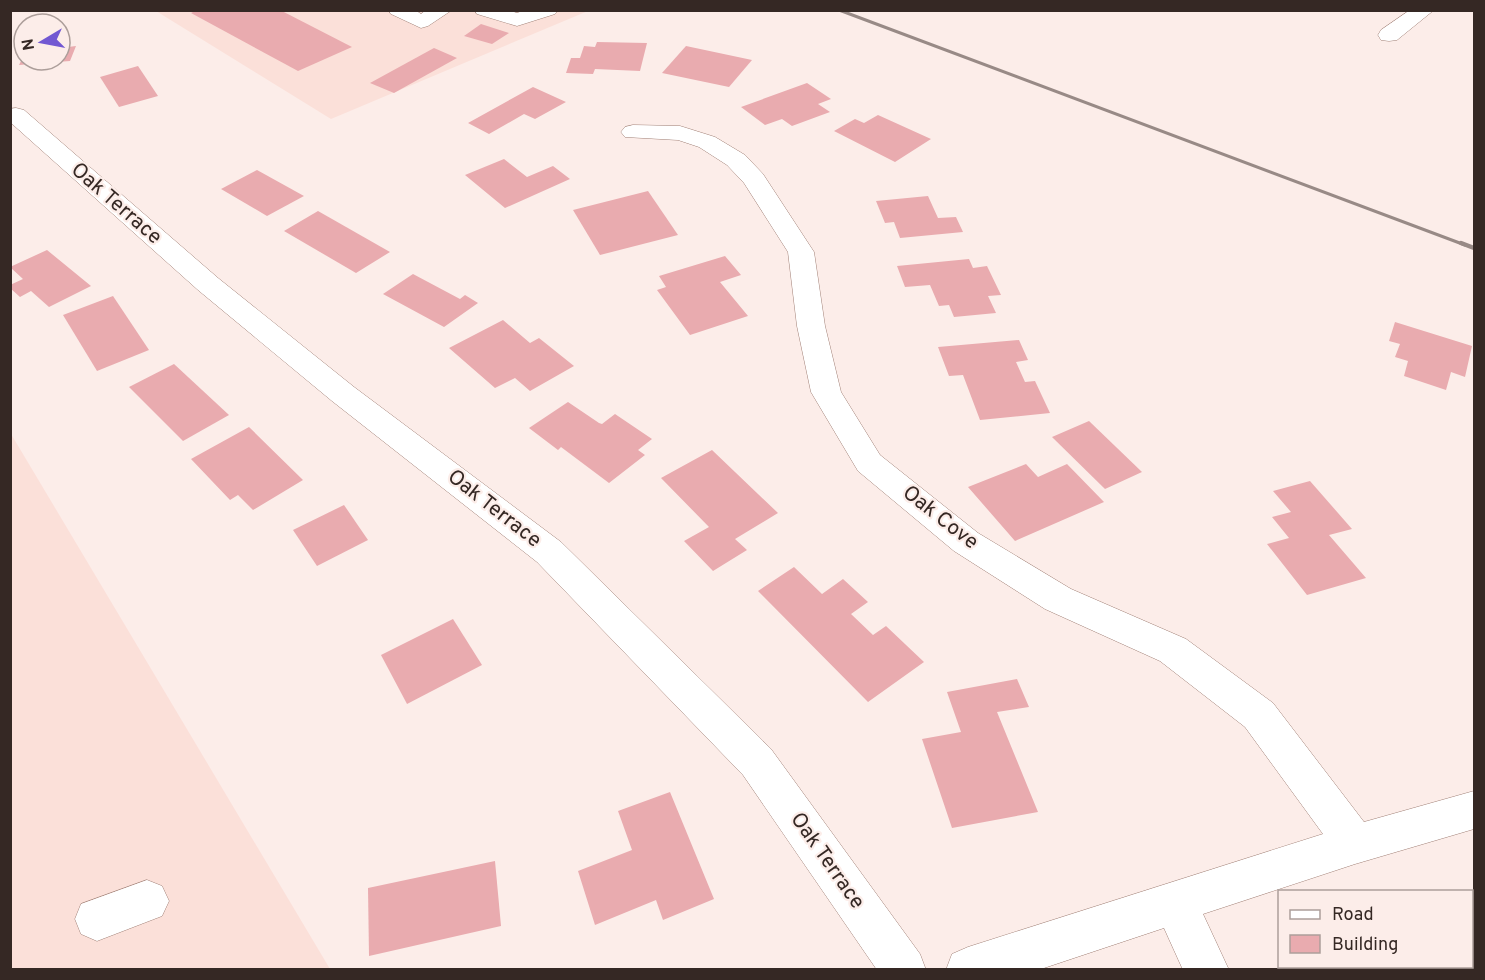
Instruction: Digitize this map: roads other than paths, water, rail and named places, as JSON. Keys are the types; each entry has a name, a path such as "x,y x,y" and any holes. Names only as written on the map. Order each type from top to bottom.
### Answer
{"street":[{"path":"398,10 421,22 442,10"},
{"path":"484,10 517,20 548,10"},
{"path":"1389,35 1424,10"},
{"name":"Oak Terrace","path":"16,115 208,284 343,393 549,552 757,762 904,969"},
{"name":"Oak Cove","path":"633,132 680,133 706,142 736,160 754,179 801,252 811,326 826,392 870,463 966,542 1058,599 1173,650 1258,715 1355,844"},
{"path":"968,969 1355,844 1474,810"},
{"path":"97,918 147,901"},
{"path":"1174,902 1207,969"}],"railway":[{"path":"839,10 1465,245"},
{"path":"1461,243 1474,248"}]}
